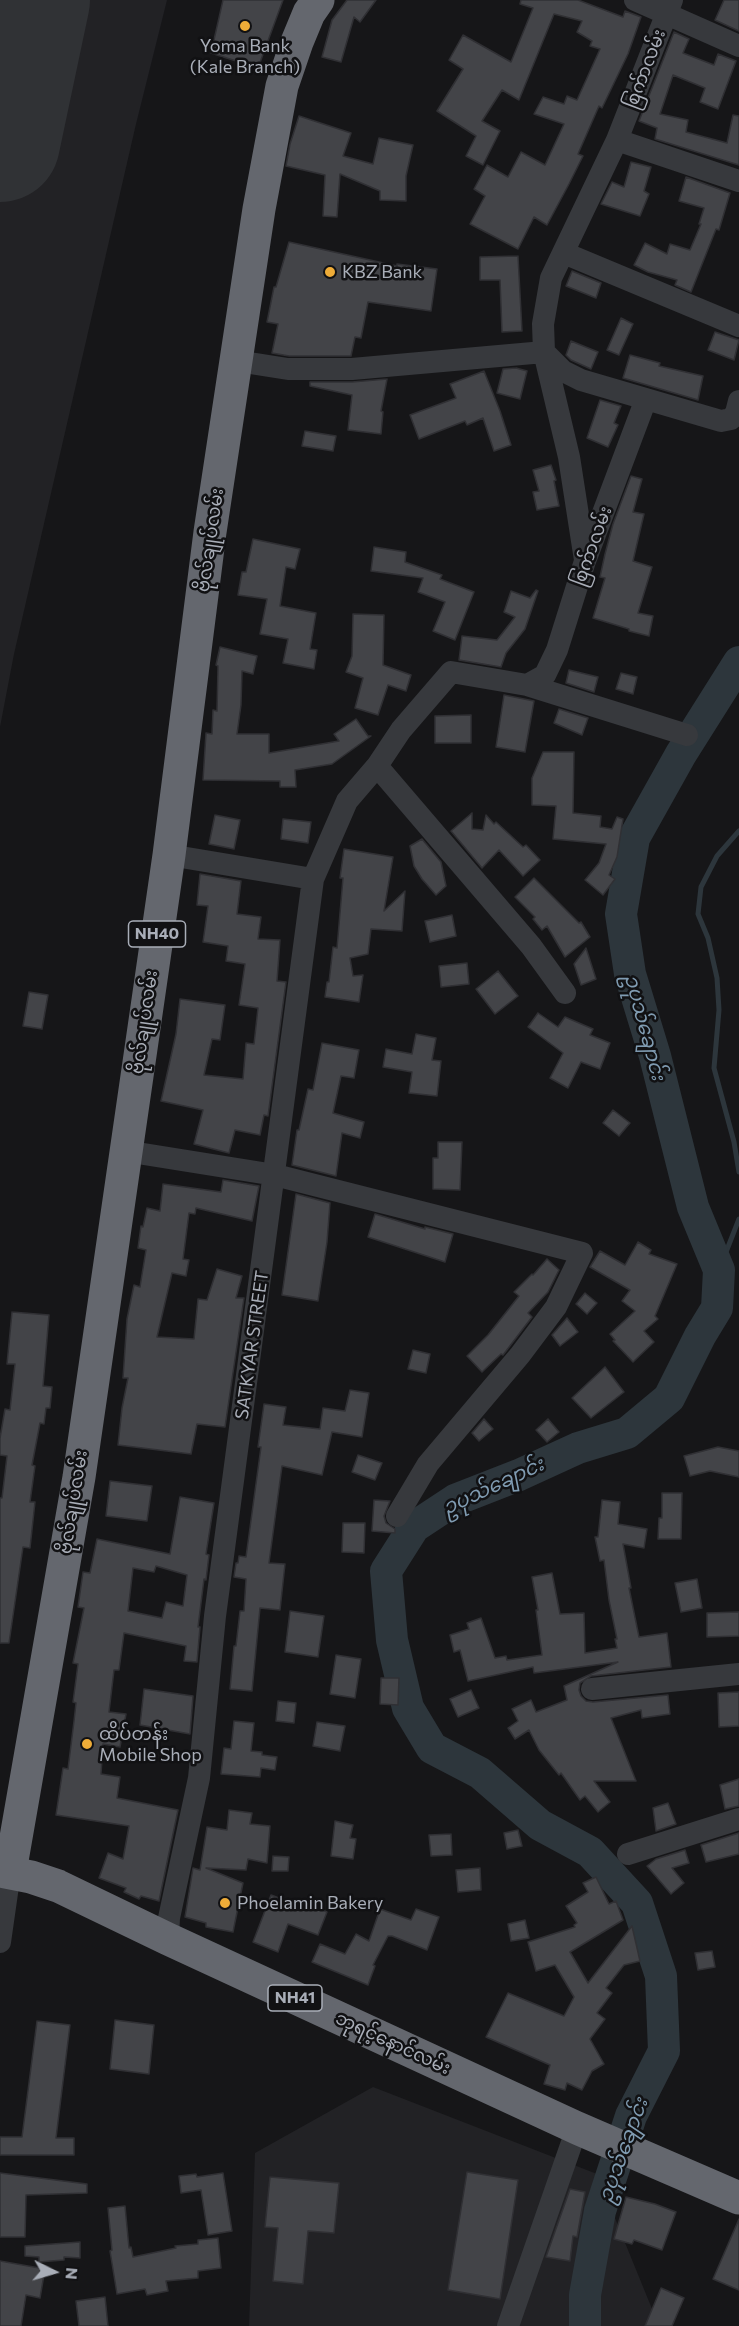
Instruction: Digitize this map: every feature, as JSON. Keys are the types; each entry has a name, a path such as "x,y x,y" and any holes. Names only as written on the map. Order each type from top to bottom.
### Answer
{"highway":[{"name":"ဗိုလ်ချုပ်လမ်း","path":"5,1872 79,1477 169,855 210,532 259,209 282,86 309,13 318,0"},
{"name":"ဘုရင့်နောင်လမ်း","path":"5,1872 58,1886 168,1940 582,2130"},
{"name":"NH41","path":"582,2130 739,2198"}],"street":[{"path":"635,0 669,7 739,45"},
{"name":"စြက်ာလမ်း","path":"585,561 569,457 544,352 543,324 551,278 617,140 669,7"},
{"path":"617,140 739,181"},
{"path":"564,253 739,326"},
{"path":"237,361 288,369 352,369 544,352 563,371 581,380 721,421 730,419 736,412 739,401"},
{"name":"စြက်ာလမ်း","path":"527,686 545,675 557,650 585,561 646,399"},
{"path":"565,993 531,946 377,766 401,729 452,672 527,686 687,735"},
{"name":"SATKYAR STREET","path":"168,1940 169,1918 200,1778 215,1616 313,879 347,801 377,766"},
{"path":"169,855 313,879"},
{"path":"125,1151 275,1175 582,1252 556,1307 520,1355 428,1464 397,1516"},
{"path":"592,1689 739,1674"},
{"path":"628,1854 739,1819"},
{"name":"ဗိုလ်ချုပ်လမ်း","path":"0,1942 5,1872"},
{"path":"508,2326 582,2130"}],"shaded area":[{"path":"0,0 167,0 136,124 14,654 0,727"},
{"path":"373,2087 597,2174 659,2326 249,2326 255,2153"}],"building":[{"name":"Yoma Bank (Kale Branch)","path":"223,0 283,0 258,68 211,53"},
{"path":"347,0 376,0 360,22 354,17 341,62 322,57 332,20"},
{"path":"521,0 578,0 623,17 625,11 641,17 628,54 602,108 599,106 578,154 583,156 569,184 547,225 534,217 518,249 470,224 485,196 474,189 487,165 508,177 521,152 545,165 564,124 534,114 543,97 564,104 567,96 577,100 600,49 590,46 592,41 577,32 582,21 554,14 519,100 502,90 482,121 500,131 483,165 466,156 476,136 437,111 463,69 449,60 463,35 511,62 533,8 520,4"},
{"path":"724,0 739,0 739,31 715,20"},
{"path":"674,32 689,39 683,53 714,65 718,54 736,61 718,109 700,102 705,88 673,75 660,114 688,120 686,132 727,143 733,115 739,116 739,165 655,139 657,128 639,121"},
{"path":"299,116 351,133 343,156 373,164 379,138 413,145 406,176 406,201 380,200 380,191 340,174 337,217 323,216 325,175 286,166"},
{"path":"631,162 651,167 644,191 649,194 640,216 601,204 612,182 624,187"},
{"path":"686,177 730,193 719,230 716,229 691,292 675,285 677,280 648,272 634,265 645,243 667,254 670,244 690,250 701,224 699,224 704,208 679,201"},
{"path":"289,242 397,266 397,264 437,269 431,311 368,302 361,338 355,337 351,356 289,356 272,353 278,324 267,322 274,287 276,287"},
{"path":"518,256 522,331 502,332 500,280 480,280 480,257"},
{"path":"572,271 601,283 596,298 566,286"},
{"path":"621,318 633,324 619,355 607,350"},
{"path":"715,332 739,340 734,360 708,350"},
{"path":"571,341 598,352 591,369 571,360 566,355"},
{"path":"630,355 660,363 659,366 703,376 698,400 623,378"},
{"path":"516,368 527,371 520,399 497,393 503,369"},
{"path":"484,371 511,445 494,451 483,418 467,425 465,421 419,439 410,415 456,398 450,384"},
{"path":"387,379 381,411 383,412 381,434 348,430 352,395 310,386 310,382"},
{"path":"600,400 621,406 614,423 618,425 608,447 587,438"},
{"path":"305,431 336,436 333,451 302,446"},
{"path":"551,465 556,480 554,481 559,506 537,510 533,492 539,491 533,470"},
{"path":"631,476 642,479 633,512 644,514 633,561 652,567 638,613 653,616 649,636 593,618 605,578 600,577 613,524"},
{"path":"253,539 300,549 295,569 286,567 280,606 316,613 310,649 317,650 314,669 283,663 288,639 260,634 267,599 238,595 242,572 246,572"},
{"path":"374,547 406,552 405,562 442,575 440,579 474,592 455,640 433,631 445,602 418,592 423,578 371,571"},
{"path":"536,590 538,591 525,629 506,653 501,667 459,660 462,636 497,640 515,617 504,612 511,591 530,598"},
{"path":"353,614 384,615 383,665 411,675 406,691 388,685 378,715 355,708 363,678 346,672 352,656"},
{"path":"220,647 257,656 253,674 242,671 237,734 269,734 269,753 339,741 334,734 356,719 368,736 371,736 332,764 295,770 296,787 280,787 280,781 203,780 206,733 212,734 213,710 217,711 218,666 216,665"},
{"path":"569,670 598,677 594,692 566,683"},
{"path":"621,673 637,677 633,694 616,689"},
{"path":"504,695 534,701 525,752 496,747"},
{"path":"559,709 588,718 582,735 554,723"},
{"path":"471,715 471,743 435,743 435,716"},
{"path":"543,752 574,752 573,813 601,816 600,827 612,829 617,817 623,819 617,857 609,875 615,879 603,895 585,880 599,863 606,844 553,839 556,806 532,805 532,778"},
{"path":"472,813 472,829 483,830 486,815 523,847 526,845 540,860 523,876 499,850 482,868 451,831"},
{"path":"215,815 240,820 234,849 209,844"},
{"path":"283,819 311,822 308,843 281,839"},
{"path":"422,839 441,862 446,886 436,895 414,866 410,846"},
{"path":"344,849 393,857 384,911 405,891 402,931 371,929 368,954 350,958 353,976 363,975 359,1002 325,997 333,947 337,948 343,878 340,878"},
{"path":"200,874 241,881 237,914 261,917 258,939 280,940 277,981 286,982 268,1116 264,1115 260,1135 235,1130 229,1153 194,1144 203,1110 161,1101 176,1034 180,999 225,1005 220,1040 212,1039 204,1075 243,1079 246,1043 254,1044 258,1008 239,1005 245,964 226,961 228,946 203,942 208,906 197,905"},
{"path":"534,878 579,923 581,922 590,937 565,957 547,926 542,930 533,919 535,917 515,897"},
{"path":"452,915 456,936 430,942 425,921"},
{"path":"586,948 596,979 581,985 574,964"},
{"path":"467,963 469,984 441,987 439,966"},
{"path":"498,971 518,996 495,1014 476,989"},
{"path":"29,992 48,995 42,1029 23,1026"},
{"path":"538,1013 558,1027 565,1017 593,1029 590,1035 610,1043 600,1069 581,1062 568,1088 550,1078 563,1053 528,1027"},
{"path":"416,1034 436,1038 432,1060 441,1061 437,1096 409,1093 412,1072 383,1067 386,1049 412,1054"},
{"path":"322,1043 359,1050 354,1078 341,1076 333,1113 364,1122 360,1138 342,1133 336,1176 292,1165 297,1130 299,1130 308,1089 313,1090"},
{"path":"613,1110 630,1123 619,1136 603,1123"},
{"path":"438,1142 462,1142 460,1190 433,1189 433,1158 438,1158"},
{"path":"223,1180 259,1186 252,1221 196,1208 195,1214 189,1213 183,1259 189,1260 186,1276 172,1273 157,1337 194,1339 198,1299 207,1300 217,1269 242,1276 236,1298 244,1298 225,1427 197,1424 191,1454 118,1445 128,1378 123,1378 127,1319 134,1285 140,1287 146,1250 138,1248 141,1226 143,1227 147,1208 160,1211 163,1184 221,1192"},
{"path":"296,1194 330,1203 318,1301 282,1295"},
{"path":"375,1214 425,1229 425,1227 453,1234 445,1262 368,1237"},
{"path":"638,1242 651,1250 649,1254 677,1264 655,1316 658,1319 644,1331 654,1342 633,1362 613,1341 615,1340 610,1334 635,1311 622,1301 630,1290 590,1267 600,1251 625,1265"},
{"path":"547,1259 559,1270 548,1292 528,1313 532,1317 503,1355 501,1354 482,1372 467,1356 488,1335 519,1296 514,1292"},
{"path":"585,1293 597,1303 587,1314 576,1304"},
{"path":"12,1312 49,1315 43,1386 52,1387 50,1408 46,1408 44,1424 40,1423 32,1465 35,1466 30,1502 35,1502 30,1548 23,1547 9,1643 0,1643 0,1498 2,1498 7,1456 0,1455 0,1438 5,1409 10,1410 15,1364 7,1364"},
{"path":"567,1318 578,1332 560,1346 552,1335"},
{"path":"413,1350 430,1354 426,1373 408,1369"},
{"path":"605,1367 624,1392 591,1418 572,1398"},
{"path":"350,1390 369,1393 362,1437 332,1432 322,1475 282,1466 269,1563 285,1564 280,1610 260,1608 252,1691 230,1689 240,1611 244,1611 246,1579 234,1577 239,1556 246,1557 261,1447 258,1447 264,1404 286,1407 283,1425 320,1429 323,1408 345,1411"},
{"path":"484,1419 493,1429 479,1441 472,1433"},
{"path":"548,1419 559,1432 547,1442 536,1430"},
{"path":"718,1447 739,1451 739,1477 710,1471 690,1476 684,1456"},
{"path":"358,1455 382,1463 375,1480 352,1472"},
{"path":"110,1481 152,1486 147,1521 106,1516"},
{"path":"662,1493 682,1493 681,1539 658,1539 659,1518 662,1518"},
{"path":"180,1497 214,1503 206,1554 209,1555 206,1580 204,1579 198,1627 200,1627 197,1662 184,1661 186,1646 124,1633 119,1670 114,1670 109,1712 126,1714 120,1747 103,1744 101,1774 120,1777 117,1798 178,1810 159,1901 141,1896 139,1899 124,1892 126,1888 99,1878 108,1853 123,1859 129,1826 56,1815 63,1768 68,1769 76,1703 73,1702 78,1664 73,1663 84,1608 78,1607 83,1572 90,1573 97,1539 170,1554","holes":["156,1566 187,1575 183,1606 166,1602 162,1618 128,1611 133,1568 154,1572"]},
{"path":"374,1500 390,1501 384,1516 386,1523 395,1529 395,1533 372,1531"},
{"path":"602,1500 620,1502 618,1524 647,1529 644,1548 623,1544 631,1588 629,1588 639,1637 667,1633 671,1667 591,1676 580,1683 581,1696 586,1701 593,1702 668,1695 670,1714 642,1718 641,1710 611,1718 636,1781 594,1781 610,1802 598,1812 585,1796 580,1800 561,1773 559,1775 539,1750 529,1730 515,1739 508,1728 518,1721 512,1709 531,1700 536,1712 567,1700 564,1686 618,1662 534,1673 533,1667 468,1681 460,1650 454,1652 450,1635 469,1629 467,1623 481,1618 495,1658 506,1656 507,1660 542,1655 532,1577 552,1573 560,1614 584,1613 585,1653 617,1648 604,1560 600,1561 595,1537 598,1537"},
{"path":"343,1523 365,1523 364,1553 342,1552"},
{"path":"697,1579 702,1608 681,1612 675,1583"},
{"path":"290,1611 324,1616 318,1657 285,1652"},
{"path":"739,1612 739,1636 707,1637 707,1613"},
{"path":"336,1655 361,1659 355,1698 330,1694"},
{"path":"381,1678 399,1678 398,1705 380,1704"},
{"path":"144,1689 193,1696 190,1734 140,1725"},
{"path":"471,1690 479,1708 458,1717 450,1699"},
{"path":"739,1692 739,1726 719,1727 718,1693"},
{"path":"278,1701 296,1703 294,1723 276,1721"},
{"path":"234,1721 254,1723 251,1751 277,1757 275,1770 261,1768 260,1777 221,1774 224,1748 231,1749"},
{"path":"317,1722 345,1726 340,1751 313,1746"},
{"path":"739,1779 739,1806 725,1809 720,1785"},
{"path":"668,1803 676,1824 656,1831 653,1808"},
{"path":"229,1810 252,1813 250,1824 270,1826 267,1863 248,1859 246,1870 206,1868 243,1883 233,1932 206,1927 206,1923 185,1917 193,1868 200,1870 207,1827 227,1830"},
{"path":"335,1821 353,1825 350,1838 356,1839 353,1859 331,1856"},
{"path":"518,1830 522,1846 507,1849 504,1833"},
{"path":"739,1833 739,1854 706,1862 701,1845"},
{"path":"451,1834 452,1855 431,1856 429,1835"},
{"path":"685,1850 689,1863 672,1868 684,1883 671,1894 647,1866 656,1859"},
{"path":"273,1856 289,1857 288,1871 272,1871"},
{"path":"480,1868 481,1890 458,1892 456,1870"},
{"path":"596,1877 609,1904 616,1901 623,1920 570,1952 588,1983 632,1926 640,1961 624,1965 606,1988 612,1993 597,2013 605,2019 590,2039 604,2064 592,2071 582,2090 567,2083 565,2090 544,2084 550,2065 486,2037 508,1993 564,2016 574,1997 555,1965 536,1971 528,1942 575,1927 577,1923 566,1906 588,1892 583,1883"},
{"path":"271,1895 311,1910 312,1906 327,1912 318,1935 288,1924 278,1952 253,1942"},
{"path":"380,1909 411,1920 416,1909 439,1917 427,1950 388,1936 373,1965 375,1966 368,1985 312,1962 320,1944 345,1954 356,1934 369,1941"},
{"path":"525,1920 529,1938 511,1941 508,1924"},
{"path":"712,1951 715,1967 698,1970 695,1953"},
{"path":"115,2020 154,2025 149,2074 110,2069"},
{"path":"37,2021 70,2025 56,2138 74,2138 74,2155 0,2155 0,2137 22,2137"},
{"path":"467,2172 518,2180 500,2299 448,2290"},
{"path":"0,2173 87,2184 87,2193 26,2195 25,2237 0,2237"},
{"path":"223,2173 232,2231 208,2235 201,2190 181,2193 179,2176 196,2174 197,2177"},
{"path":"270,2177 339,2183 334,2233 308,2231 303,2284 273,2281 278,2228 265,2227"},
{"path":"570,2189 585,2192 577,2237 573,2236 570,2261 546,2257"},
{"path":"626,2197 676,2212 662,2250 634,2240 632,2244 614,2239"},
{"path":"125,2206 129,2248 131,2247 133,2257 176,2248 175,2246 198,2244 198,2240 218,2238 221,2268 198,2271 198,2278 166,2281 168,2291 147,2295 145,2289 117,2294 110,2251 112,2250 108,2208"},
{"path":"739,2219 739,2290 713,2279"},
{"path":"80,2242 80,2258 64,2257 64,2260 39,2262 39,2257 25,2256 25,2246"},
{"path":"0,2261 45,2269 40,2298 26,2295 21,2326 0,2326"},
{"path":"661,2288 684,2298 672,2326 645,2326"},
{"path":"105,2297 108,2326 79,2326 76,2301"}],"waterway":[{"name":"ဥပုသ်ချောင်း","path":"585,2326 585,2295 600,2211 631,2116 664,2051 661,1976 637,1903 590,1852 540,1825 480,1773 432,1748 408,1708 392,1640 386,1571 414,1527 455,1500 519,1475 578,1448 627,1433 669,1398 700,1336 717,1308 719,1270 693,1207 655,1056 630,974 621,914 634,838 681,754 739,662"},
{"path":"739,831 717,856 701,887 698,914 708,938 717,978 719,1010 714,1068 734,1142 739,1172"},
{"path":"719,1270 739,1219"}],"runway":[{"path":"0,142 30,0"}],"place":[{"name":"Yoma Bank (Kale Branch)","path":"245,26"},
{"name":"KBZ Bank","path":"330,272"},
{"name":"ထိပ်တန်း Mobile Shop","path":"87,1744"},
{"name":"Phoelamin Bakery","path":"225,1903"}]}
